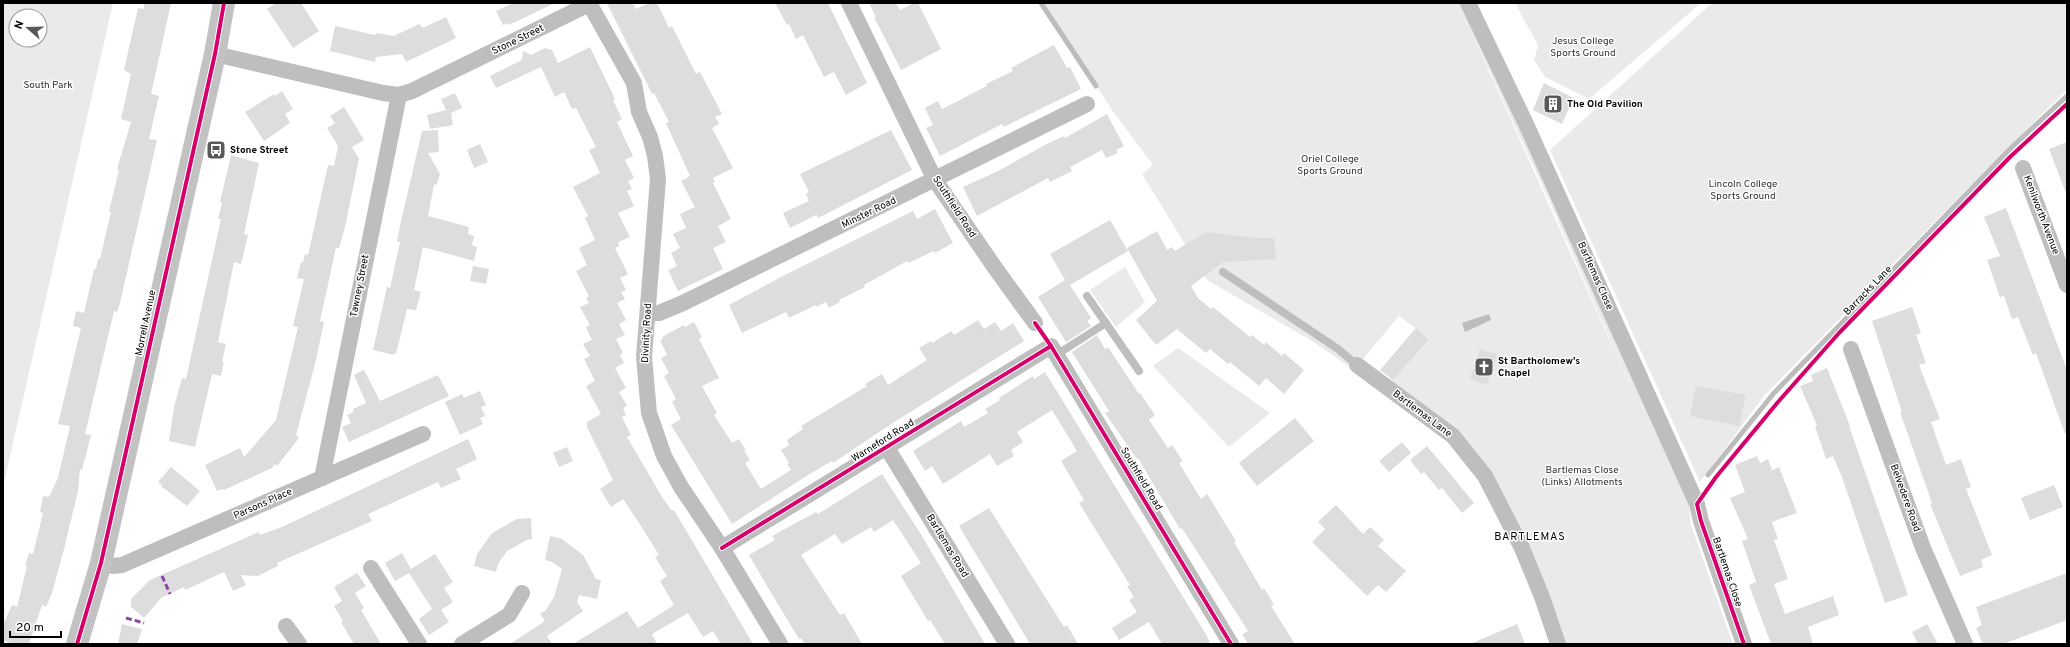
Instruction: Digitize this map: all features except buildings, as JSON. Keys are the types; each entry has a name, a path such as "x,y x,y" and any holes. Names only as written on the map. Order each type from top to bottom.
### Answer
{"street":[{"name":"Morrell Avenue","path":"77,644 101,563 215,54 224,3"},
{"name":"Stone Street","path":"215,54 383,93 399,95 412,91 589,3"},
{"name":"Divinity Road","path":"589,3 634,83 638,112 650,137 655,156 658,179 644,357 649,413 664,456 681,487 722,548 780,644"},
{"name":"Southfield Road","path":"849,3 935,180 1035,323"},
{"name":"Bartlemas Close","path":"1468,3 1542,159 1697,504 1701,521 1744,644"},
{"name":"Tawney Street","path":"322,478 399,95"},
{"name":"Minster Road","path":"648,313 659,313 683,303 1087,104"},
{"name":"Kenilworth Avenue","path":"2023,168 2067,285"},
{"name":"Belvedere Road","path":"1851,349 1923,548 1965,644"},
{"name":"Southfield Road","path":"1054,351 1231,644"},
{"name":"Warneford Road","path":"722,548 887,448 1054,351"},
{"name":"Bartlemas Lane","path":"1358,365 1453,436 1484,476 1522,548 1542,597 1558,644"},
{"name":"Parsons Place","path":"101,563 113,566 122,565 423,434"},
{"name":"Bartlemas Road","path":"887,448 1007,644"},
{"path":"370,568 419,644"},
{"path":"462,644 509,615 522,593"},
{"path":"286,626 299,644"}],"lane":[{"path":"1223,272 1358,365"},
{"path":"1087,296 1139,370"},
{"path":"1054,351 1106,323"}],"green space":[{"name":"South Park","path":"3,3 113,3 3,487"},
{"path":"1044,3 1463,3 1689,504 1691,525 1733,644 1564,644 1483,467 1389,384 1429,338 1399,316 1354,370 1312,341 1207,280 1142,174 1153,165 1112,110","holes":["1462,11 1548,198 1636,399"]},
{"name":"Jesus College Sports Ground","path":"1515,3 1701,3 1589,99 1545,77 1534,60 1538,45"},
{"name":"Lincoln College Sports Ground","path":"1712,3 2067,3 2067,89 1764,396 1700,482 1550,150"},
{"path":"1125,267 1145,302 1116,327 1090,290"},
{"path":"1178,348 1270,413 1229,447 1153,366"}],"shaded area":[{"path":"1489,314 1491,320 1465,332 1462,323"}],"waterway":[{"path":"1041,3 1096,86"},
{"path":"1708,475 1774,393 2012,147 2067,96"}],"marked path":[{"path":"162,576 170,594"},
{"path":"126,618 144,623"}],"cycle path":[{"path":"77,644 101,563 215,54 224,3"},
{"name":"Barracks Lane","path":"1744,644 1701,521 1697,504 1716,477 1778,402 1839,333 2010,157 2067,104"},
{"path":"1035,323 1051,346 1231,644"},
{"path":"722,548 1051,346"}],"place":[{"name":"The Old Pavilion","path":"1553,104"},
{"name":"Stone Street","path":"216,150"},
{"name":"St Bartholomew's Chapel","path":"1484,367"}],"district":[{"name":"BARTLEMAS","path":"1530,537"}],"park label":[{"name":"Oriel College Sports Ground","path":"1330,164"},
{"name":"Bartlemas Close (Links) Allotments","path":"1582,476"}]}
